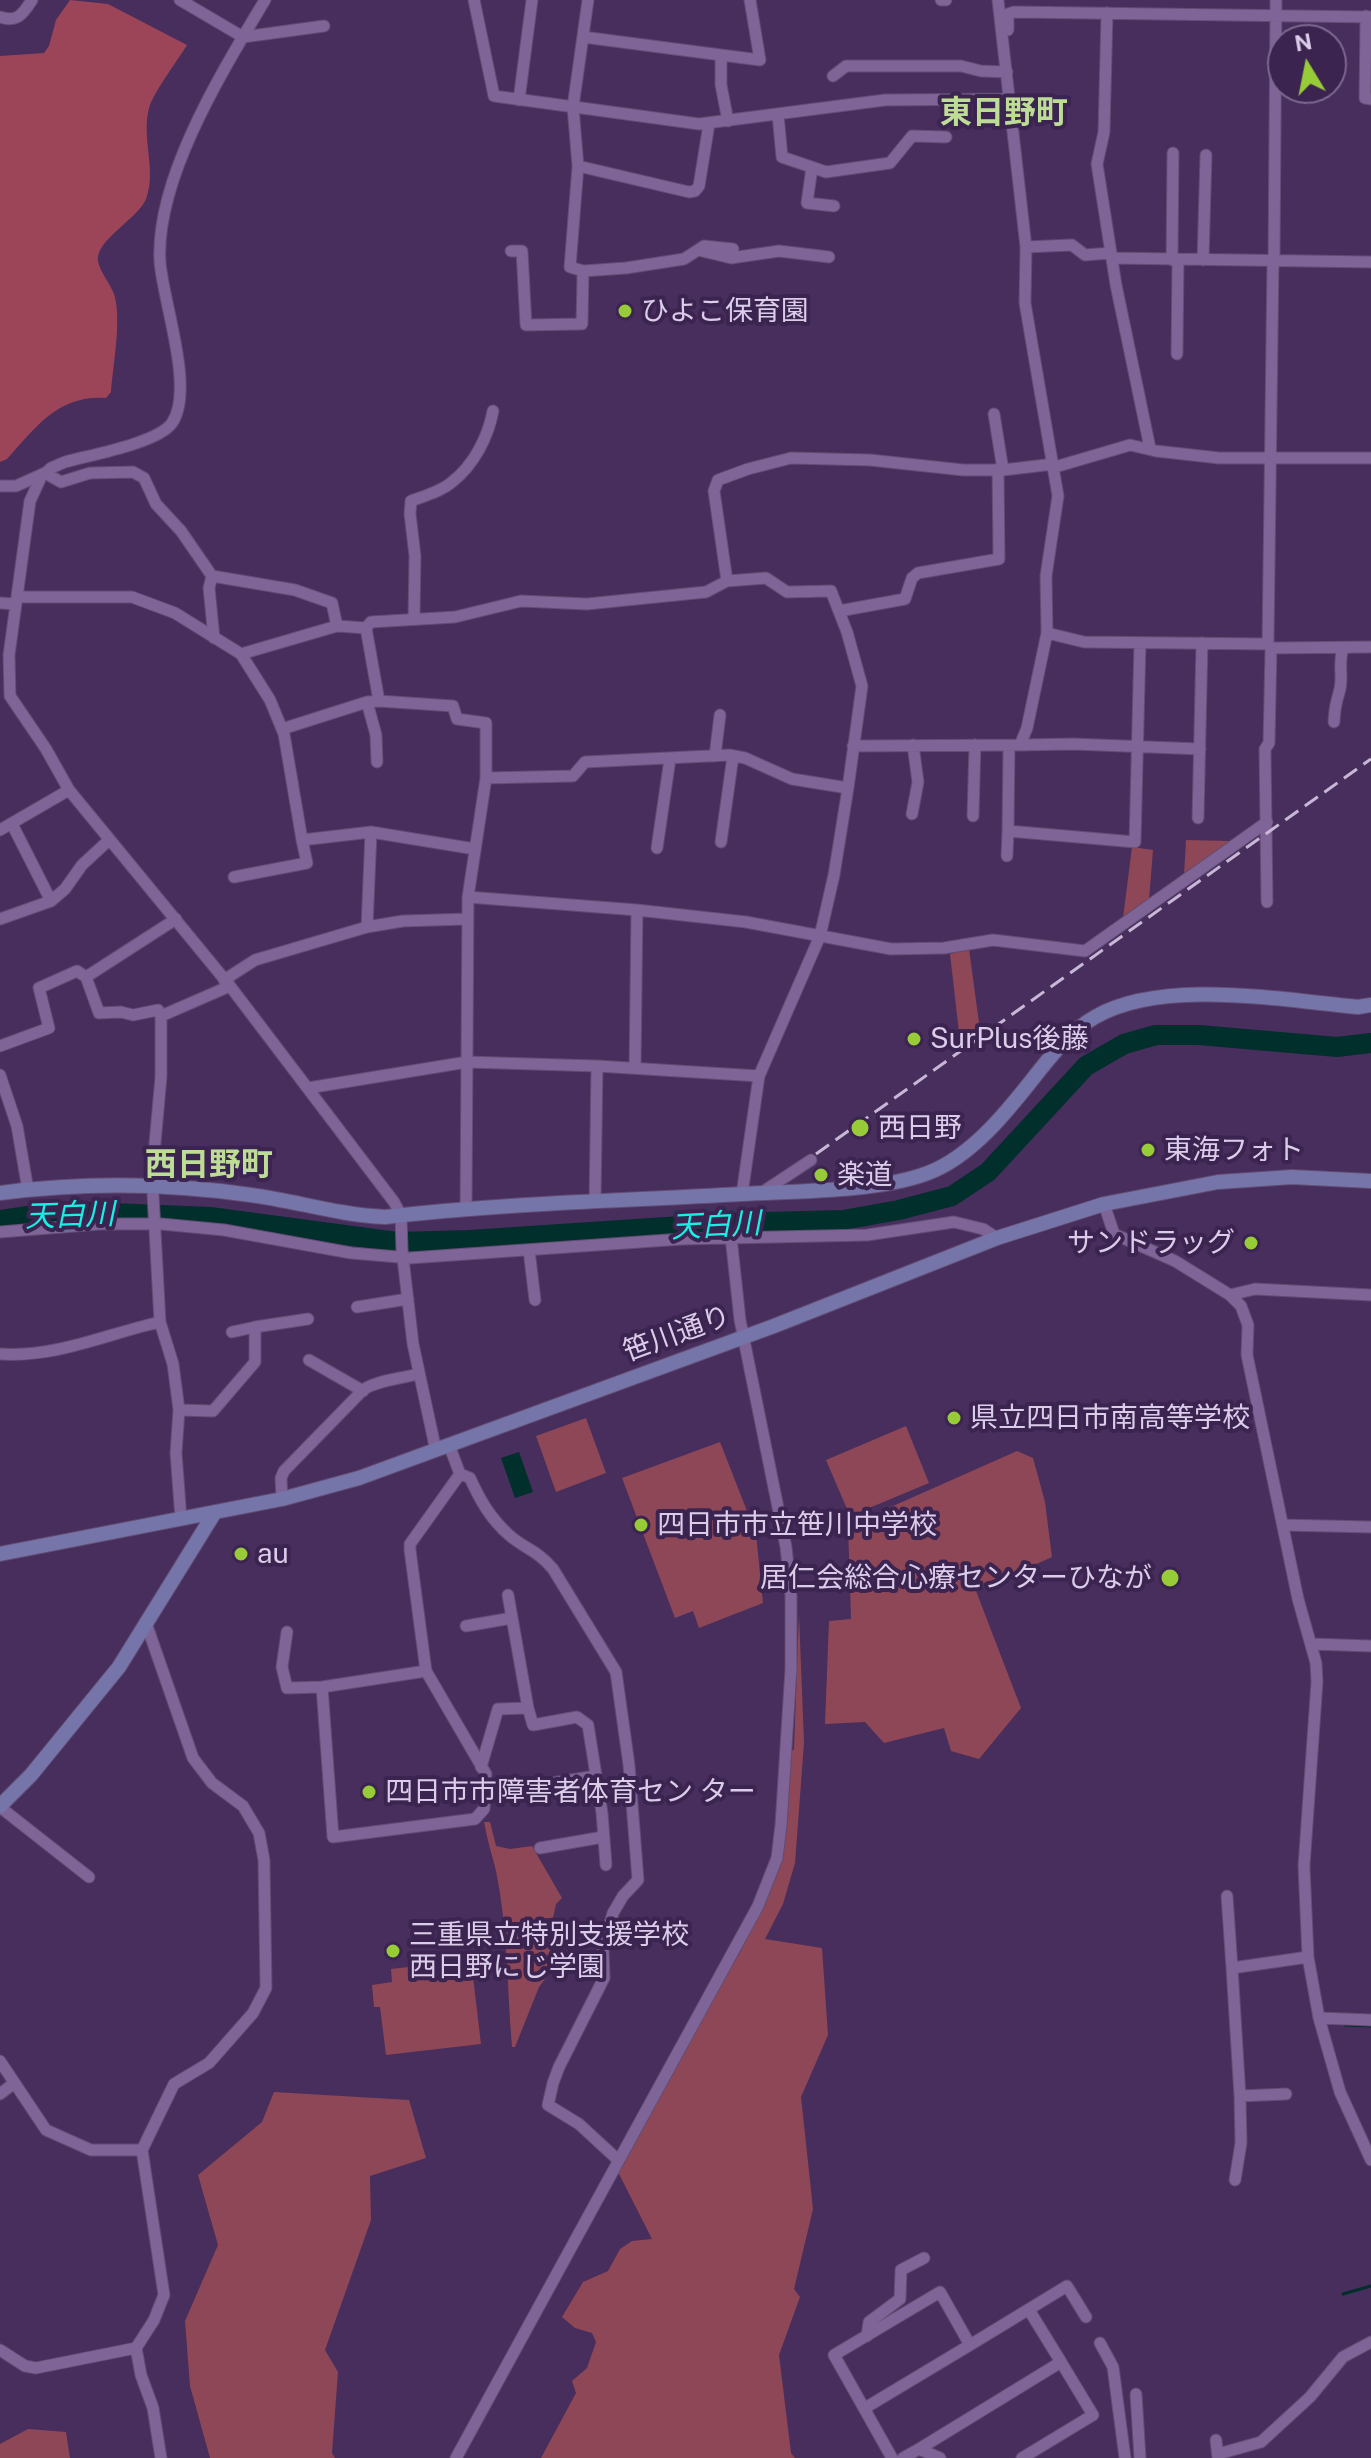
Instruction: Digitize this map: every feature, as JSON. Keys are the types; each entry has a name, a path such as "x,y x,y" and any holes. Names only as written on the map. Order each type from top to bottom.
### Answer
{"street":[{"path":"0,17 9,20 22,16 32,0"},
{"path":"0,486 16,486 65,462 154,436 170,426 178,411 181,390 160,264 160,229 184,152 265,0"},
{"path":"474,0 494,96 709,124 885,100 1009,99"},
{"path":"519,100 532,0"},
{"path":"588,0 573,107 578,166 570,267 583,271 626,268 684,259 709,245 733,249"},
{"path":"583,37 760,60 750,0"},
{"path":"998,0 1026,247 1025,303 1054,466 1058,508 1046,576 1047,633 1027,728 1014,746 1007,856"},
{"path":"1112,0 1104,132 1097,164 1133,378 1150,448"},
{"path":"1208,0 1208,15"},
{"path":"1267,902 1265,749 1269,743 1276,0"},
{"path":"183,1 243,37 324,26"},
{"path":"1003,45 1008,39 1008,14 1368,16 1365,98 1371,99"},
{"path":"721,55 721,85 728,121"},
{"path":"833,76 846,66 961,66 1007,72"},
{"path":"778,115 782,157 826,172 890,163 912,136 946,137"},
{"path":"578,166 695,191 699,186 709,124"},
{"path":"1173,153 1177,354"},
{"path":"1203,260 1206,155"},
{"path":"812,167 807,203 834,206"},
{"path":"1026,247 1072,245 1085,255 1175,260 1371,262 1371,247"},
{"path":"698,250 731,258 779,251 829,257"},
{"path":"511,251 522,251 526,325 582,324 583,271"},
{"path":"414,619 415,556 411,501 450,484 462,472 488,434 493,411"},
{"path":"839,611 905,599 912,578 918,573 999,559 1001,470 994,414"},
{"path":"727,581 714,491 718,480 791,458 870,460 963,470 1001,470 1054,466 1130,445 1219,458 1371,458"},
{"path":"45,473 61,482 90,473 133,472 144,478 156,504 181,531 212,576 295,590 332,603 337,626"},
{"path":"45,473 30,501 9,655 10,696 69,790 227,983 359,1153 401,1215 402,1254 418,1374 443,1448 460,1474 470,1478 483,1508 510,1537 541,1555 553,1569 616,1672 628,1752 638,1880 613,1913 603,1949 604,1978 559,2067 548,2105 579,2124 617,2159"},
{"path":"703,482 714,491"},
{"path":"212,576 209,588 214,638"},
{"path":"377,762 366,628 371,622 455,617 521,601 587,604 706,592 727,581 766,578 787,592 831,591 862,686 848,788 829,904 820,936 759,1076 742,1194"},
{"path":"0,603 132,597 175,613 241,654 270,700 282,729 307,863 234,877"},
{"path":"241,654 337,626 366,628"},
{"path":"1047,633 1084,642 1343,649 1345,646 1371,647"},
{"path":"1008,831 1135,842 1140,643"},
{"path":"1198,818 1202,643"},
{"path":"1334,722 1343,649"},
{"path":"282,729 373,702 453,706 457,719 486,723 486,778 467,919 466,1210"},
{"path":"715,756 720,715"},
{"path":"912,814 918,782 913,745"},
{"path":"973,816 975,745"},
{"path":"853,746 1137,746 1200,749"},
{"path":"486,778 573,776 585,762 733,756 745,758 792,779 848,788"},
{"path":"721,842 733,756"},
{"path":"657,848 670,759"},
{"path":"0,830 69,790"},
{"path":"468,897 746,922 891,949 944,948 993,940 1085,951 1267,822"},
{"path":"12,824 51,901"},
{"path":"302,840 371,832 475,849"},
{"path":"367,927 371,832"},
{"path":"0,919 51,901 109,840"},
{"path":"635,1068 637,910"},
{"path":"86,977 103,969 176,919"},
{"path":"161,1016 227,983 255,960 367,927 403,921 467,919"},
{"path":"0,1046 49,1028 39,988 77,971 86,977 99,1013 133,1015 158,1010 161,1016 161,1077 152,1176 160,1322 173,1364 179,1410 176,1453 181,1519"},
{"path":"0,1193 154,1188 256,1195 368,1216 821,1190 883,1183 930,1172 966,1149 1006,1114 1055,1051 1078,1028 1098,1015 1131,1003 1175,994 1358,1007 1371,1005"},
{"path":"308,1088 467,1062 759,1076"},
{"path":"595,1202 597,1066"},
{"path":"0,1075 17,1126 28,1190"},
{"path":"760,1193 811,1160"},
{"name":"笹川通り","path":"0,1554 282,1499 359,1478 744,1337 997,1238 1104,1204 1235,1180 1292,1177 1371,1181"},
{"path":"1104,1204 1114,1234 1175,1261 1230,1295 1241,1306 1248,1325 1247,1355 1317,1682 1304,1866 1308,1957 1319,2018 1340,2092 1371,2160"},
{"path":"0,1232 100,1224 155,1224 224,1230 351,1253 478,1255 731,1237 867,1235 954,1222 983,1229 997,1238"},
{"path":"456,2458 758,1906 777,1858 791,1669 791,1596 786,1547 740,1320 731,1237"},
{"path":"529,1250 535,1300"},
{"path":"1230,1295 1255,1289 1371,1295"},
{"path":"357,1307 408,1299"},
{"path":"232,1332 308,1319"},
{"path":"0,1354 27,1355 61,1349 160,1322"},
{"path":"179,1410 213,1411 255,1362 255,1327"},
{"path":"309,1360 363,1391"},
{"path":"282,1499 281,1478 284,1471 363,1391 376,1382 385,1383 418,1374"},
{"path":"322,1687 333,1837 475,1819 484,1809 486,1774 426,1671 410,1544 460,1474"},
{"path":"89,1877 0,1806 31,1775 119,1667 215,1512"},
{"path":"1283,1525 1371,1527"},
{"path":"508,1595 533,1725 577,1717 588,1725 606,1865"},
{"path":"466,1626 512,1618"},
{"path":"146,1623 193,1758 212,1783 243,1806 259,1833 264,1860 266,1988 253,2013 209,2063 174,2084 142,2150 164,2295 154,2320 136,2348 141,2375 153,2408 161,2458"},
{"path":"287,1632 282,1667 287,1688 322,1687 426,1671"},
{"path":"1311,1644 1371,1646"},
{"path":"481,1767 498,1709 528,1708"},
{"path":"521,1788 596,1776"},
{"path":"540,1848 603,1837"},
{"path":"1227,1896 1240,2096 1241,2143 1235,2180"},
{"path":"1232,1968 1308,1957"},
{"path":"1319,2018 1371,2020"},
{"path":"0,2061 46,2130 91,2150 142,2150"},
{"path":"0,2094 13,2084"},
{"path":"1240,2096 1286,2094"},
{"path":"867,2336 869,2322 900,2299 901,2270 924,2258"},
{"path":"865,2408 1067,2286 1086,2317"},
{"path":"892,2458 834,2355 940,2292 970,2345"},
{"path":"1022,2458 1093,2415 1029,2310"},
{"path":"1216,2440 1218,2456 1261,2442 1310,2397 1343,2357 1371,2342"},
{"path":"1100,2343 1113,2367 1125,2458"},
{"path":"0,2350 31,2368 136,2348"},
{"path":"903,2458 1061,2362"},
{"path":"1136,2394 1140,2458"},
{"path":"919,2449 940,2458"}],"shaded area":[{"path":"70,0 108,4 187,45 160,85 149,108 150,177 146,199 99,253 99,265 116,304 117,329 111,392 106,398 74,402 49,415 7,459 0,462 0,56 44,53 56,20"},
{"path":"1186,840 1230,841 1184,875"},
{"path":"1132,847 1153,850 1149,900 1123,918"},
{"path":"969,949 980,1030 960,1041 950,954"},
{"path":"586,1418 606,1473 556,1492 536,1436"},
{"path":"906,1426 929,1483 850,1516 826,1460"},
{"path":"720,1442 756,1534 763,1603 699,1628 693,1611 675,1618 622,1478"},
{"path":"1017,1451 1033,1458 1045,1502 1052,1557 976,1591 1021,1708 979,1759 951,1751 944,1728 884,1743 865,1722 825,1724 829,1621 851,1619 848,1526"},
{"path":"519,1452 533,1492 515,1498 501,1458"},
{"path":"799,1614 804,1743 795,1863 783,1904 765,1939 822,1948 828,2035 801,2097 813,2209 794,2289 800,2297 779,2355 791,2453 795,2458 541,2458 576,2393 572,2381 587,2368 596,2342 592,2333 575,2328 562,2317 583,2282 608,2271 620,2249 632,2241 652,2239 618,2172 739,1954 766,1902 782,1861 789,1754 794,1749"},
{"path":"484,1822 490,1822 496,1846 510,1849 532,1846 562,1898 556,1904 553,1918 538,1918 534,1931 558,1950 552,1970 539,1987 515,2047 512,2047 500,1893"},
{"path":"471,1960 481,2044 386,2055 380,2007 374,2007 372,1985 392,1982 391,1969"},
{"path":"274,2092 409,2100 426,2158 370,2176 371,2220 325,2350 338,2372 332,2453 335,2458 210,2458 190,2386 185,2321 218,2245 198,2175 262,2122"},
{"path":"28,2429 66,2432 70,2458 0,2458 0,2444"}],"waterway":[{"name":"天白川","path":"0,1220 61,1211 210,1217 397,1242 727,1223 843,1220 952,1196 988,1172 1086,1066 1124,1044 1156,1035 1199,1035 1337,1047 1371,1043"},
{"path":"1345,2025 1371,2026"},
{"path":"1343,2294 1371,2286"}],"railway":[{"path":"816,1154 1371,759"}],"place":[{"name":"ひよこ保育園","path":"625,311"},
{"name":"SurPlus後藤","path":"914,1039"},
{"name":"西日野","path":"860,1128"},
{"name":"東海フォト","path":"1148,1150"},
{"name":"楽道","path":"821,1175"},
{"name":"サンドラッグ","path":"1251,1243"},
{"name":"県立四日市南高等学校","path":"954,1418"},
{"name":"四日市市立笹川中学校","path":"641,1525"},
{"name":"au","path":"241,1554"},
{"name":"居仁会総合心療センターひなが","path":"1170,1578"},
{"name":"四日市市障害者体育セン ター","path":"369,1792"},
{"name":"三重県立特別支援学校 西日野にじ学園","path":"393,1951"}],"district":[{"name":"東日野町","path":"1004,113"},
{"name":"西日野町","path":"209,1165"}]}
